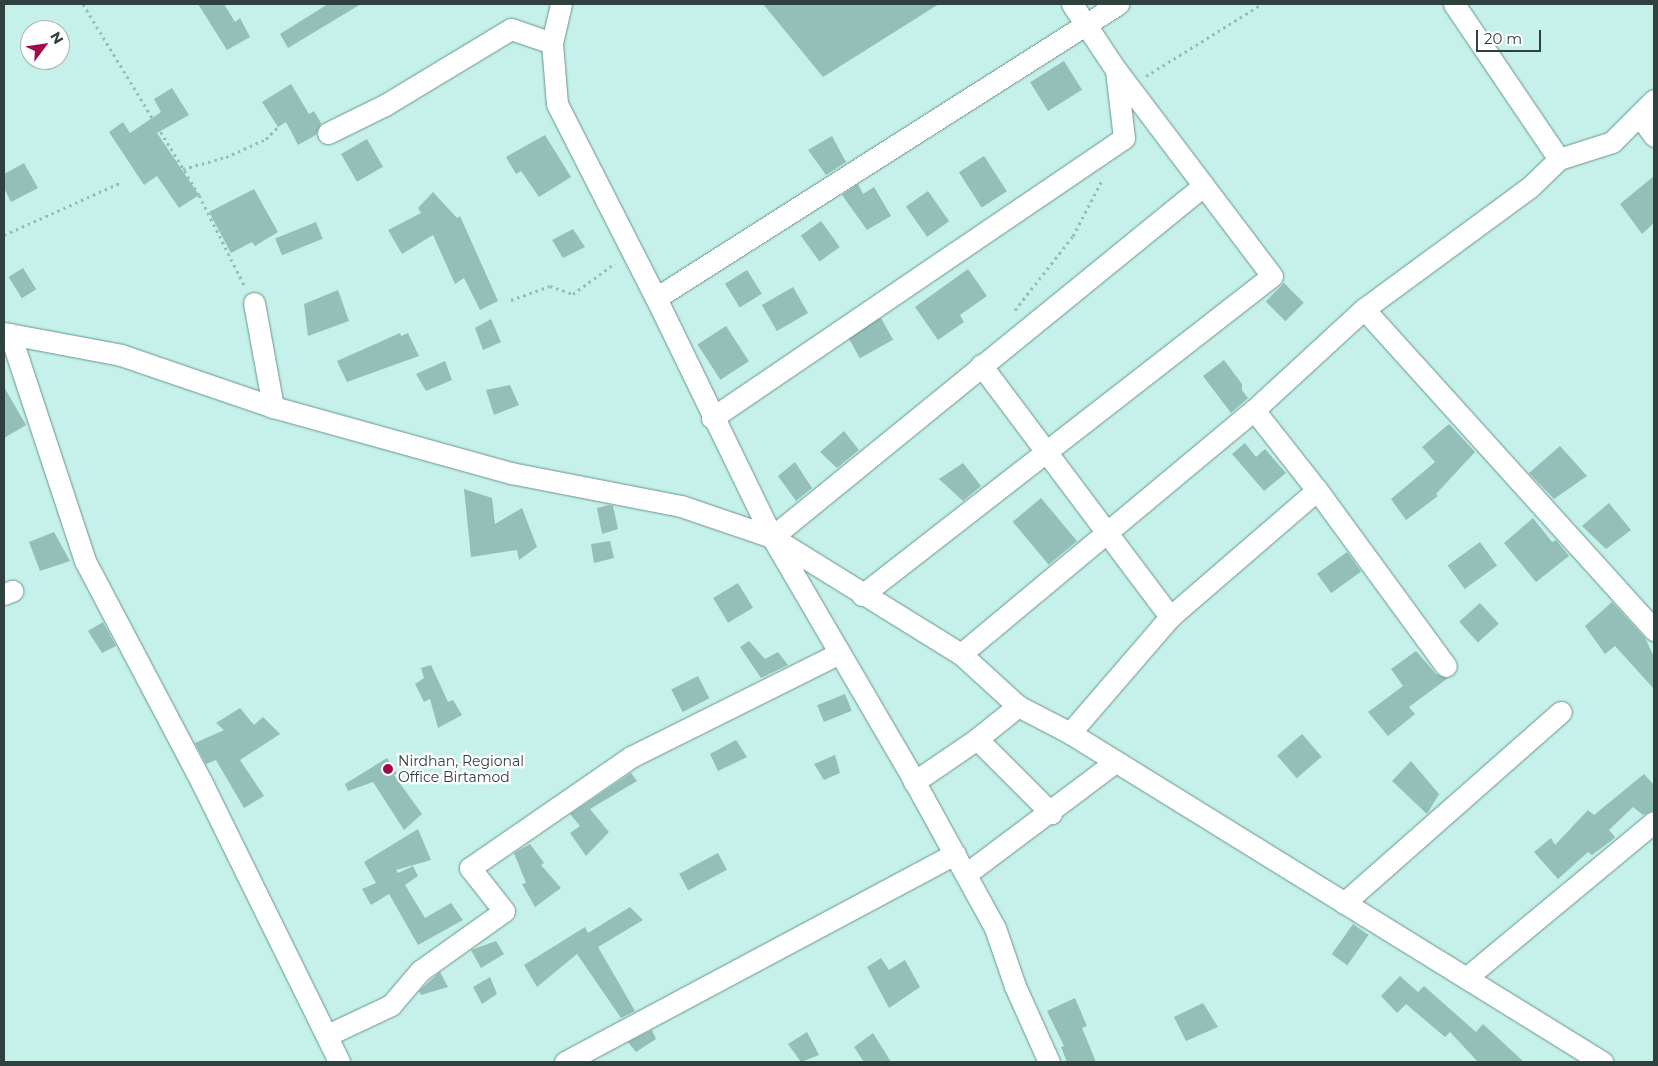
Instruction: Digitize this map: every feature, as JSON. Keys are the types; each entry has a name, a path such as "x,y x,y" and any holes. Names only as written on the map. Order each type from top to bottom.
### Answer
{"street":[{"path":"561,4 552,43 557,104 656,298 712,418 772,537 955,854 994,928 1015,986 1048,1062"},
{"path":"862,595 1272,276 1122,78 1072,4"},
{"path":"656,298 1087,26 1118,4"},
{"path":"1454,4 1559,159"},
{"path":"328,133 385,105 511,29 552,43"},
{"path":"712,418 1124,138 1122,78"},
{"path":"962,654 1254,410 1364,309 1530,187 1559,159 1612,142 1654,100"},
{"path":"1639,115 1654,136"},
{"path":"772,537 981,365 1204,186"},
{"path":"254,303 273,407"},
{"path":"1364,309 1654,630"},
{"path":"340,1062 202,783 85,561 7,334 121,356 273,407 511,473 681,506 772,537 862,595 962,654 1018,706 1070,733 1114,763 1602,1062"},
{"path":"981,365 1170,617"},
{"path":"1254,410 1318,490 1446,666"},
{"path":"1070,733 1170,617 1318,490"},
{"path":"336,1031 391,1005 420,971 504,911 470,868 631,757 840,653"},
{"path":"914,782 977,739 1018,706"},
{"path":"1344,903 1561,712"},
{"path":"977,739 1051,813"},
{"path":"966,874 1051,813 1114,763"},
{"path":"1466,978 1654,822"},
{"path":"565,1062 955,854"}],"path":[{"path":"83,4 199,195 254,303"},
{"path":"1122,78 1262,4"},
{"path":"182,169 226,157 266,139 278,127"},
{"path":"1013,312 1073,236 1103,179"},
{"path":"4,235 122,182"},
{"path":"511,300 550,286 573,294 632,251"}],"building":[{"path":"198,4 224,4 235,22 240,18 250,37 227,50"},
{"path":"328,4 361,4 288,48 280,34"},
{"path":"763,4 939,4 823,77"},
{"path":"1064,61 1082,90 1048,111 1030,82"},
{"path":"291,84 309,114 314,111 321,123 316,135 298,145 286,122 278,127 262,102"},
{"path":"172,88 189,115 157,133 199,195 179,208 157,176 144,185 109,132 123,122 130,133 161,112 154,99"},
{"path":"545,135 571,177 539,197 521,171 516,174 506,157"},
{"path":"832,136 846,162 826,175 808,150"},
{"path":"367,139 383,167 357,182 341,154"},
{"path":"984,156 1007,191 982,208 959,172"},
{"path":"24,163 38,188 11,202 4,188 4,174"},
{"path":"1654,176 1654,223 1642,234 1620,204"},
{"path":"858,184 863,194 874,187 891,216 867,230 842,195"},
{"path":"254,189 278,232 255,246 252,242 231,253 209,212"},
{"path":"928,191 949,221 927,237 906,206"},
{"path":"433,192 457,218 460,216 498,301 480,310 464,278 455,284 433,235 402,254 388,230 421,213 418,208"},
{"path":"821,221 840,247 820,262 801,236"},
{"path":"316,222 323,239 282,255 275,238"},
{"path":"573,229 585,247 563,258 552,240"},
{"path":"23,268 36,289 22,298 9,277"},
{"path":"968,269 987,296 960,315 964,322 938,340 915,307"},
{"path":"747,270 762,294 740,308 725,284"},
{"path":"1284,283 1304,303 1285,321 1266,301"},
{"path":"793,287 808,313 777,331 762,305"},
{"path":"338,290 349,321 308,336 304,304"},
{"path":"881,318 893,340 860,358 848,336"},
{"path":"491,319 501,342 483,350 475,328"},
{"path":"726,326 749,361 720,380 697,345"},
{"path":"400,333 401,336 408,333 419,356 347,382 337,361"},
{"path":"1224,360 1242,384 1242,390 1248,398 1231,413 1203,376"},
{"path":"445,361 452,380 426,391 416,374"},
{"path":"510,385 519,405 494,415 486,390"},
{"path":"4,387 26,425 4,438"},
{"path":"1449,424 1475,452 1436,494 1438,496 1406,520 1391,499 1435,462 1422,447"},
{"path":"844,431 859,450 837,468 820,452"},
{"path":"1245,443 1256,457 1265,449 1286,473 1264,491 1232,454"},
{"path":"1560,446 1587,476 1554,499 1529,473"},
{"path":"795,462 812,488 796,501 778,476"},
{"path":"963,463 981,486 963,501 939,479"},
{"path":"464,489 492,498 495,524 522,508 537,547 519,560 517,550 471,557"},
{"path":"1041,498 1077,541 1049,565 1013,522"},
{"path":"1609,503 1631,530 1606,549 1582,526"},
{"path":"613,506 618,529 602,534 597,508"},
{"path":"1533,518 1552,542 1556,540 1569,556 1536,582 1504,543"},
{"path":"54,532 70,561 40,571 29,542"},
{"path":"610,541 614,558 594,563 591,544"},
{"path":"1480,542 1497,565 1465,589 1448,566"},
{"path":"1347,552 1361,571 1331,593 1317,574"},
{"path":"738,583 753,608 728,623 713,598"},
{"path":"1612,602 1645,638 1654,657 1654,689 1615,646 1605,654 1585,626"},
{"path":"1480,603 1499,624 1478,643 1459,622"},
{"path":"103,622 116,646 102,653 88,631"},
{"path":"749,641 765,659 778,652 788,665 761,678 740,647"},
{"path":"1416,651 1436,674 1448,678 1409,707 1415,714 1388,736 1368,712 1403,686 1391,669"},
{"path":"431,665 448,702 453,700 462,715 438,728 430,699 424,702 415,684 424,678 421,668"},
{"path":"698,676 709,698 683,712 671,690"},
{"path":"845,694 852,711 824,722 817,705"},
{"path":"240,708 254,725 263,717 280,734 240,760 264,796 244,808 216,760 206,764 195,743 224,730 216,723"},
{"path":"1302,734 1322,757 1297,778 1277,756"},
{"path":"736,740 747,757 718,771 710,754"},
{"path":"835,755 840,773 824,780 814,764"},
{"path":"387,758 397,774 394,775 422,814 404,830 373,782 348,791 345,784"},
{"path":"1411,761 1439,794 1427,814 1392,781"},
{"path":"631,773 637,781 590,809 609,832 586,856 570,833 580,826 570,814"},
{"path":"1644,774 1654,785 1654,810 1643,815 1633,807 1609,830 1615,837 1612,840 1592,855 1588,852 1558,879 1534,852 1551,838 1555,845 1588,810 1594,815"},
{"path":"418,829 431,860 396,870 398,873 413,866 418,876 405,885 425,918 451,903 463,920 418,945 389,894 371,905 362,889 376,883 364,862"},
{"path":"530,844 544,863 541,865 561,888 535,907 522,884 526,883 514,853"},
{"path":"718,853 727,870 688,890 679,874"},
{"path":"630,907 643,920 598,947 635,1011 621,1018 577,954 537,987 524,965 585,927 588,933"},
{"path":"1353,924 1369,935 1347,965 1332,954"},
{"path":"496,941 504,954 481,968 471,950"},
{"path":"881,958 889,970 905,960 920,987 889,1008 867,967"},
{"path":"440,972 448,987 421,995 419,991"},
{"path":"1400,976 1418,992 1424,986 1476,1032 1483,1024 1524,1062 1478,1062 1450,1032 1445,1037 1406,1004 1397,1013 1381,996"},
{"path":"490,977 497,994 482,1004 473,987"},
{"path":"1075,998 1087,1026 1082,1028 1096,1062 1067,1062 1061,1047 1064,1046 1047,1011"},
{"path":"1203,1003 1218,1027 1186,1041 1174,1017"},
{"path":"652,1030 656,1039 636,1052 628,1042"},
{"path":"807,1032 819,1055 801,1062 788,1044"},
{"path":"873,1033 891,1062 864,1062 854,1047"}],"place":[{"name":"Nirdhan, Regional Office Birtamod","path":"388,769"}]}
